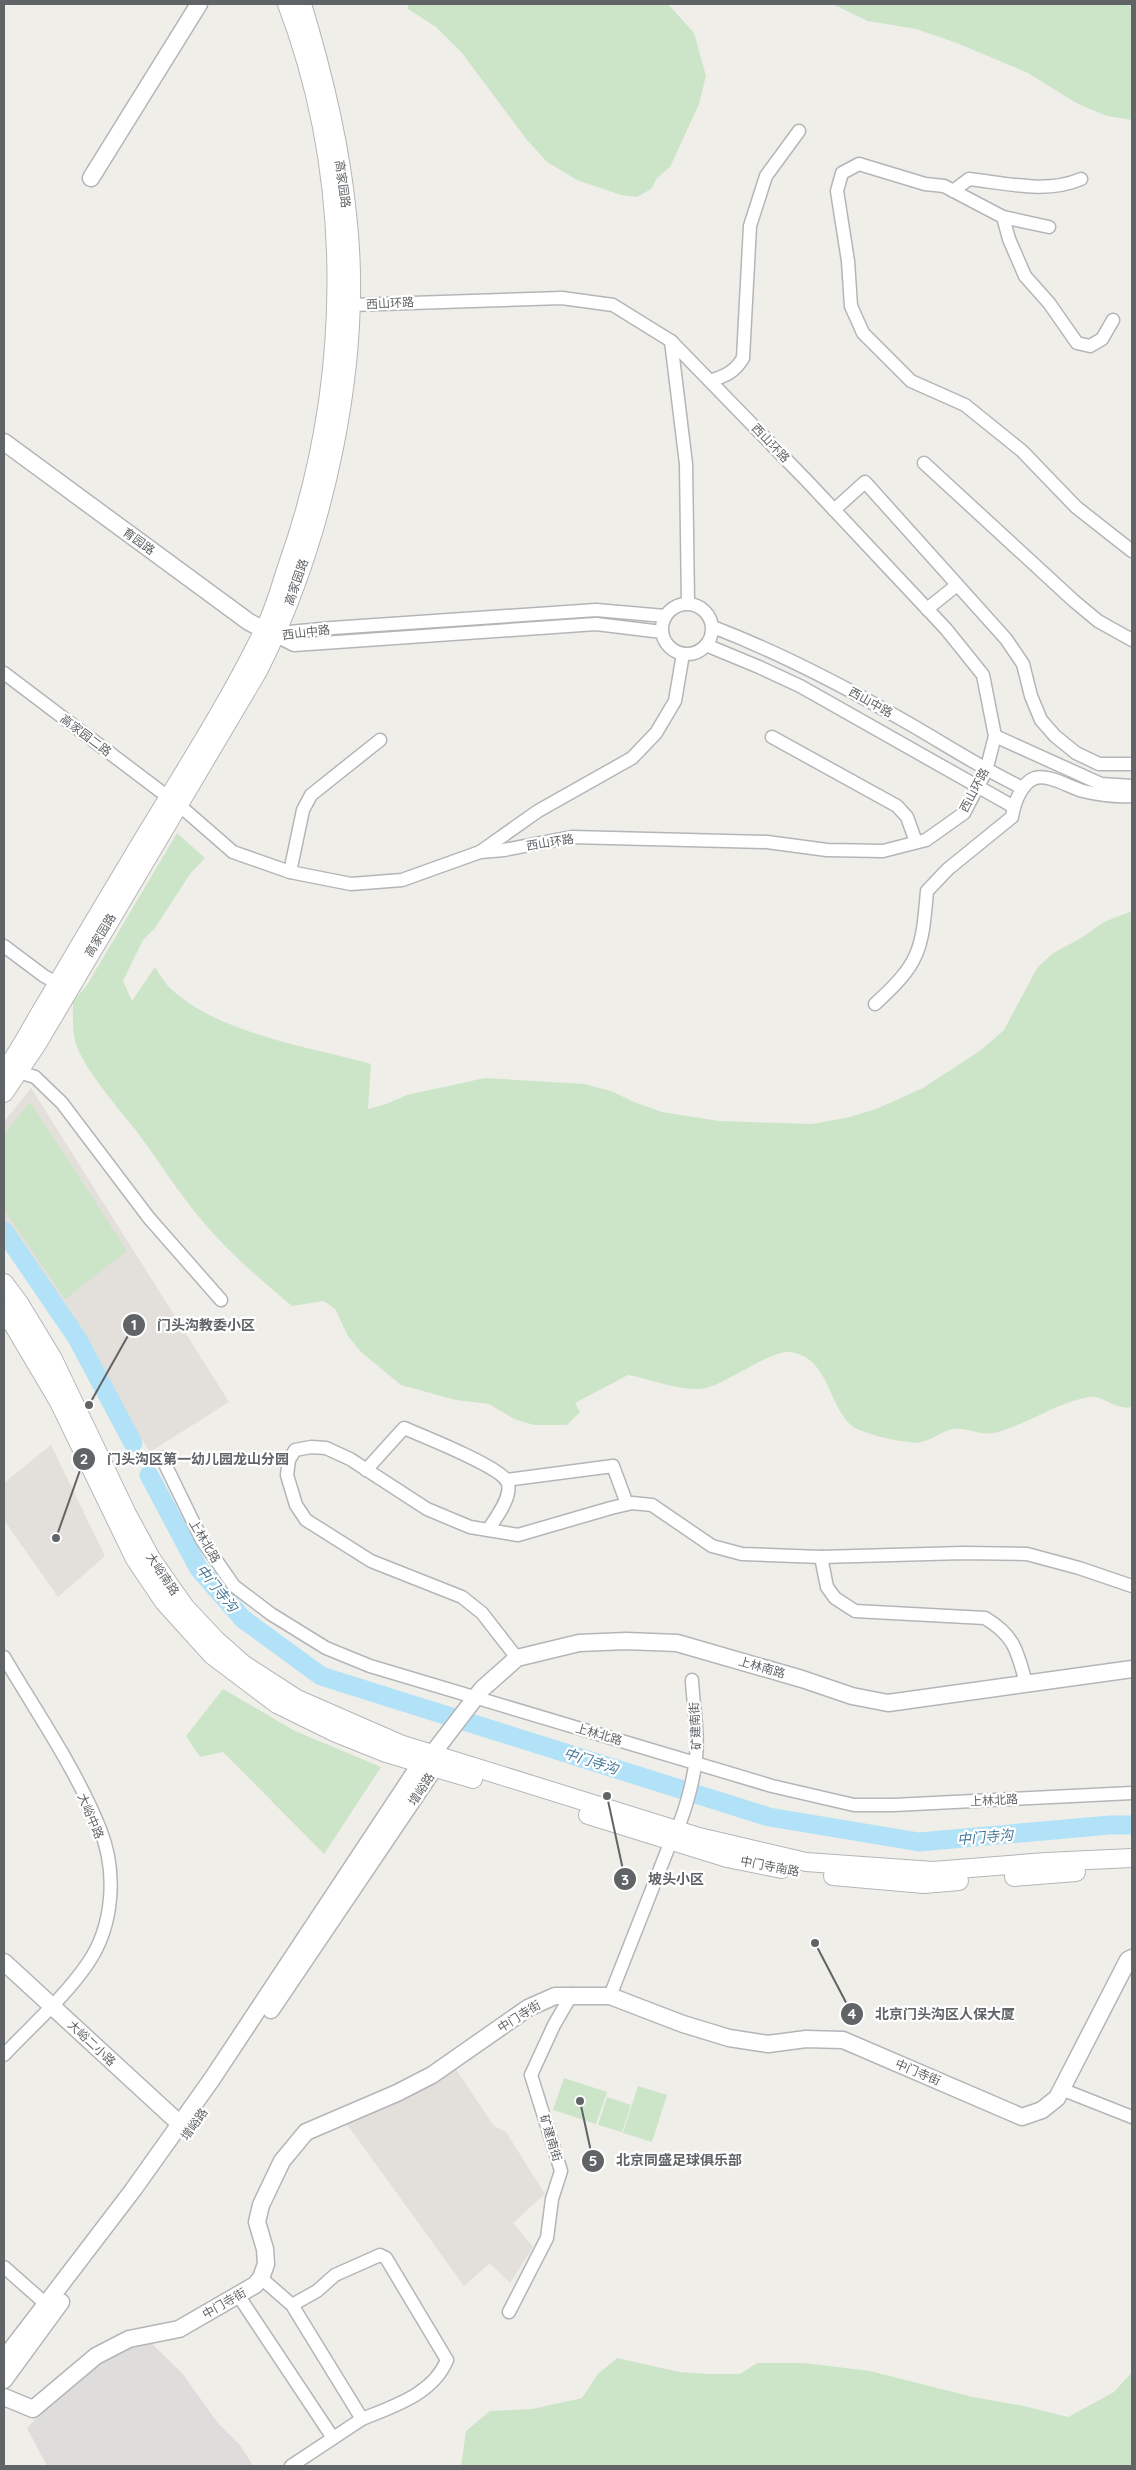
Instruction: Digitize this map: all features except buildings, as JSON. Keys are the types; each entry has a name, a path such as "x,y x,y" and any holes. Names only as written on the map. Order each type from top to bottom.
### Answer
{"main road":[{"name":"高家园路","path":"270,633 312,485 334,357 337,305 336,249 329,163 309,72 287,4"},
{"name":"高家园路","path":"4,1093 12,1072 58,983 174,801 219,740 270,633 294,591 316,520 332,458 344,383 350,305 348,216 338,145 323,75 302,4"},
{"name":"高家园路","path":"12,1072 174,801"},
{"name":"大峪南路","path":"4,1283 19,1303 53,1359 127,1514 152,1560 185,1607 216,1640 243,1664 297,1699 400,1744 430,1761"},
{"name":"大峪南路","path":"4,1310 58,1402 136,1559 164,1602 212,1654 277,1704 336,1733 386,1753 430,1761"},
{"name":"中门寺南路","path":"430,1761 674,1835 806,1862 933,1871 1046,1862 1132,1858"},
{"name":"中门寺南路","path":"674,1835 727,1858 802,1873 915,1883 1088,1870 1132,1870"}],"street":[{"path":"91,178 199,4"},
{"path":"710,382 729,374 737,368 743,358 750,226 766,176 799,131"},
{"path":"1049,227 1003,217 944,186 924,184 859,164 842,173 837,191 848,261 851,306 863,334 911,381 966,405 1022,451 1076,507 1132,550"},
{"path":"953,191 969,179 1049,187 1082,180"},
{"path":"1003,217 1009,239 1025,276 1049,303 1077,343 1090,346 1102,339 1113,320"},
{"name":"西山环路","path":"174,801 233,852 290,872 351,884 402,880 480,852 504,850 572,837 767,842 827,850 883,851 926,840 964,813 986,772 995,736 983,675 927,609 671,341 614,305 562,298 350,305"},
{"path":"671,341 686,464 688,603"},
{"name":"育园路","path":"4,442 249,622 270,633"},
{"path":"924,463 1074,601 1098,621 1132,640"},
{"path":"834,510 865,482 1006,639 1023,664 1031,696 1038,712 1055,736 1076,753 1099,764 1132,764"},
{"path":"927,609 958,585"},
{"path":"688,603 702,608 708,613 713,627 712,635 706,645 698,652 683,654 670,648 662,632 665,616 673,607 688,603"},
{"name":"西山中路","path":"270,633 596,610 665,616"},
{"name":"西山中路","path":"270,633 294,645 596,624 662,632"},
{"name":"西山中路","path":"713,627 755,643 804,666 902,719 986,772 1023,788"},
{"name":"西山中路","path":"706,645 800,686 1014,807"},
{"path":"480,852 538,810 632,758 656,733 675,701 683,654"},
{"name":"高家园二路","path":"4,673 174,801"},
{"path":"995,736 1101,784 1132,786"},
{"path":"772,737 897,806 907,817 916,842"},
{"path":"290,872 303,810 311,795 380,740"},
{"path":"875,1004 899,982 913,963 924,928 927,890 948,869 1012,817 1014,807 1023,788 1034,778 1044,778 1082,791 1110,797 1132,796"},
{"path":"4,946 44,976 58,983"},
{"path":"12,1072 35,1077 62,1103 148,1218 221,1300"},
{"path":"366,1470 404,1428 490,1467 506,1480 508,1486 504,1505 488,1530"},
{"path":"517,1658 482,1613 462,1597 371,1561 306,1520 296,1505 287,1475 289,1460 295,1450 311,1447 326,1448 366,1470 426,1509 470,1527 488,1530 518,1534 627,1504 652,1505 712,1546 742,1554 821,1557 963,1553 1027,1554 1079,1568 1132,1586"},
{"name":"上林北路","path":"162,1458 202,1540 234,1586 271,1614 326,1648 470,1704 695,1762 772,1786 854,1805 894,1805 1132,1793"},
{"path":"506,1480 613,1466 627,1504"},
{"path":"821,1557 827,1587 835,1598 855,1611 985,1618 1001,1628 1016,1646 1026,1683"},
{"name":"上林南路","path":"430,1761 446,1735 470,1704 497,1674 517,1658 578,1643 626,1641 677,1643 802,1679 852,1696 888,1703 1132,1669"},
{"name":"大峪中路","path":"4,1657 69,1768 100,1830 110,1876 109,1918 89,1962 52,2006 4,2055"},
{"name":"矿建南街","path":"610,1996 684,1808 695,1762 692,1680"},
{"name":"增峪路","path":"4,2359 180,2124 430,1761"},
{"name":"增峪路","path":"4,2380 188,2132 430,1761"},
{"name":"中门寺街","path":"4,2397 32,2409 96,2356 129,2339 179,2329 238,2295 261,2278 266,2264 265,2248 258,2222 261,2205 282,2161 306,2132 397,2093 432,2075 528,2008 555,1996 572,1994 610,1996 683,2024 729,2038 768,2044 806,2039 842,2040 1022,2117 1042,2110 1057,2098 1131,1956"},
{"name":"大峪二小路","path":"4,1962 180,2124"},
{"name":"矿建南街","path":"509,2312 547,2238 552,2199 561,2171 531,2075 554,2025 572,1994"},
{"path":"1061,2089 1132,2117"},
{"path":"291,2466 362,2419 412,2397 425,2389 444,2369 447,2360 386,2258 380,2255 335,2275 317,2291 292,2306"},
{"path":"4,2267 46,2304"},
{"path":"261,2278 292,2306 362,2419"},
{"path":"238,2295 333,2438"}],"shaded area":[{"path":"31,1088 229,1402 150,1452 4,1220 4,1122"},
{"path":"51,1445 105,1556 58,1597 4,1520 4,1483"},
{"path":"455,2068 494,2126 506,2132 545,2194 513,2223 533,2247 510,2283 490,2263 464,2286 346,2123"},
{"path":"147,2339 182,2373 217,2422 240,2445 253,2466 47,2466 27,2428 63,2391 106,2357"}],"green space":[{"path":"408,4 668,4 694,33 706,76 699,104 670,167 657,178 651,189 637,197 621,195 577,180 547,162 527,140 462,53 436,27 408,9"},
{"path":"832,4 1132,4 1132,120 1107,116 1078,104 1028,73 957,43 916,29 868,21"},
{"path":"177,833 205,858 190,874 155,928 143,940 123,981 132,1001 155,967 168,986 188,1002 211,1016 264,1036 371,1064 368,1109 407,1095 485,1078 584,1084 611,1091 662,1112 719,1121 812,1124 850,1117 876,1109 923,1088 981,1050 1004,1030 1037,968 1053,953 1081,938 1104,922 1132,911 1132,1407 1121,1407 1100,1398 1089,1397 1064,1404 1018,1425 994,1433 953,1429 915,1443 875,1435 852,1426 837,1406 820,1371 802,1355 789,1352 772,1356 726,1380 706,1388 687,1389 628,1375 575,1403 580,1412 567,1425 534,1425 514,1419 489,1404 456,1400 401,1385 361,1352 348,1336 335,1309 324,1301 292,1306 224,1245 195,1212 102,1087 86,1064 76,1044 73,1028 73,1002 87,985"},
{"path":"30,1102 127,1251 65,1299 4,1210 4,1134"},
{"path":"223,1689 295,1731 381,1767 324,1854 223,1752 200,1757 186,1736"},
{"path":"564,2078 607,2092 596,2124 553,2110"},
{"path":"638,2086 667,2095 652,2142 623,2133"},
{"path":"607,2097 631,2105 622,2132 598,2125"},
{"path":"617,2358 679,2372 707,2374 740,2374 757,2363 804,2363 870,2371 973,2397 1024,2406 1068,2417 1114,2392 1132,2372 1132,2466 461,2466 466,2431 490,2411 532,2409 582,2398 598,2374"}],"waterway":[{"name":"中门寺沟","path":"4,1231 77,1338 133,1443"},
{"name":"中门寺沟","path":"149,1475 199,1569 243,1619 321,1676 769,1817 919,1842 1110,1825 1132,1825"}],"place":[{"name":"门头沟教委小区","path":"89,1405"},
{"name":"门头沟区第一幼儿园龙山分园","path":"56,1538"},
{"name":"坡头小区","path":"607,1796"},
{"name":"北京门头沟区人保大厦","path":"815,1943"},
{"name":"北京同盛足球俱乐部","path":"580,2101"}]}
